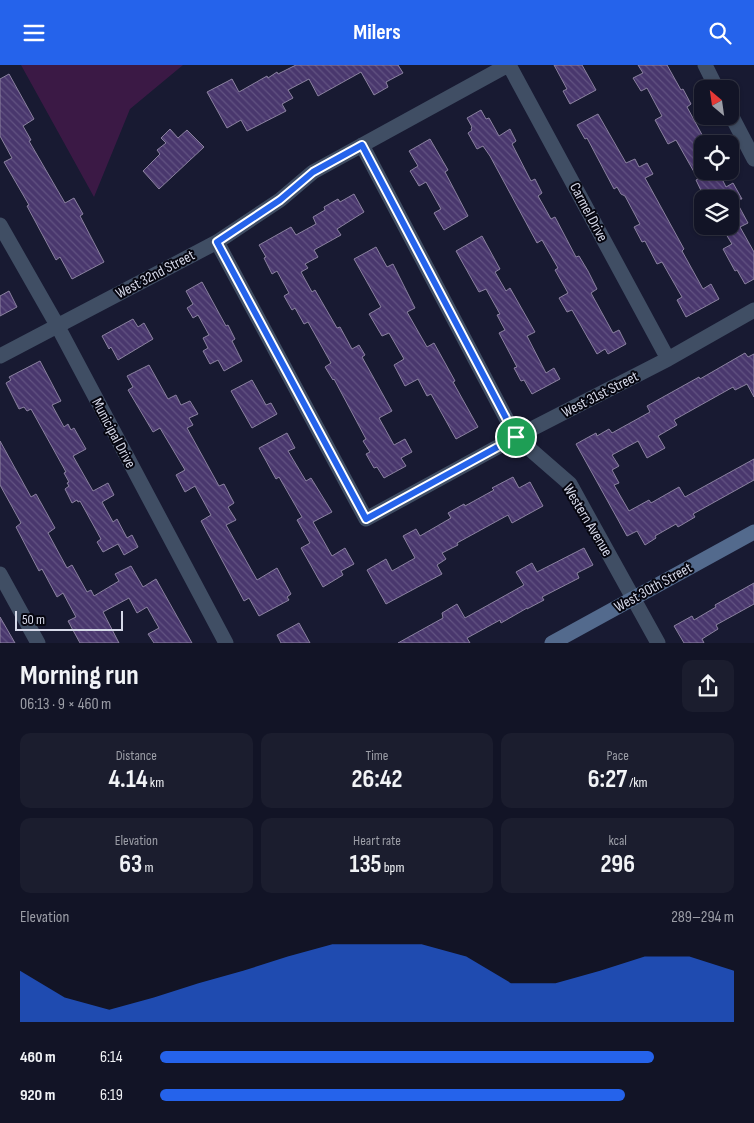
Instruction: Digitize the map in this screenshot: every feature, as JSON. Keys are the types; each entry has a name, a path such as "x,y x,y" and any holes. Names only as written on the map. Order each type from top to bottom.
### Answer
{"main road":[{"name":"West 30th Street","path":"552,643 754,532"}],"street":[{"name":"West 32nd Street","path":"0,356 217,242 280,200 313,172 509,65"},
{"name":"Carmel Drive","path":"509,65 668,359"},
{"path":"704,65 712,80"},
{"path":"736,125 754,159"},
{"name":"Western Avenue","path":"362,145 516,437 570,484 658,643"},
{"name":"Municipal Drive","path":"0,225 56,325 226,643"},
{"name":"West 31st Street","path":"217,242 366,519 516,437 668,359 754,310"},
{"path":"0,574 38,643"}],"shaded area":[{"path":"21,65 183,65 130,109 94,197"}],"building":[{"path":"296,65 398,65 403,73 386,82 388,87 374,95 361,72 318,96 309,79 288,90 293,98 282,104 286,111 247,131 241,120 227,128 207,92 232,79 239,92 267,76 268,78 277,72 278,74"},
{"path":"554,65 582,65 596,90 570,104 563,91 567,89"},
{"path":"638,65 667,65 691,104 687,107 694,120 694,125 697,125 702,135 694,135 694,172 676,140 668,144 655,120 662,116 647,88 641,91 633,78 643,73"},
{"path":"9,74 34,119 23,126 31,140 29,141 65,203 74,198 83,214 80,216 104,262 72,279 60,257 56,260 27,206 29,205 4,162 12,158 0,136 0,79"},
{"path":"481,110 486,119 489,118 499,136 510,129 516,141 512,144 531,181 535,179 542,193 538,196 551,219 555,217 576,257 579,256 588,271 597,289 591,293 613,333 619,330 626,344 608,354 605,349 597,354 572,310 567,312 559,298 568,293 555,270 558,268 542,240 537,243 490,156 483,146 477,149 468,133 472,130 472,127 467,118"},
{"path":"598,114 626,163 635,159 639,167 647,163 653,174 645,178 684,249 682,251 703,289 711,284 719,299 686,317 677,300 682,297 662,262 657,264 645,241 642,242 634,227 640,224 625,196 621,194 617,187 614,189 587,138 585,139 577,125"},
{"path":"170,129 178,138 187,130 204,147 159,189 143,171 160,154 157,150 166,143 161,138"},
{"path":"430,139 448,170 445,172 468,216 444,230 434,213 441,209 426,182 419,186 410,171 418,166 409,151"},
{"path":"696,180 722,180 726,187 733,183 737,190 701,190"},
{"path":"354,194 364,212 337,229 341,235 314,250 318,257 305,264 308,268 301,272 312,292 315,290 337,328 340,327 352,349 359,345 365,355 362,357 392,411 379,418 394,445 405,439 412,452 401,458 406,466 384,478 377,467 374,468 366,454 370,452 363,441 366,439 334,379 325,367 331,363 308,322 304,324 295,308 292,310 284,296 289,293 277,271 272,274 259,245 291,227 296,235 316,224 313,217 325,210 324,207 338,199 340,202"},
{"path":"739,206 748,223 740,227 754,252 754,279 745,284 737,270 735,271 723,249 732,244 726,235 739,235"},
{"path":"482,236 500,269 495,272 506,291 510,288 535,332 527,336 546,373 554,368 560,379 532,394 524,380 521,381 514,368 517,367 499,333 505,330 497,315 500,314 486,289 479,292 456,251"},
{"path":"376,247 387,267 393,264 415,308 407,312 427,347 434,343 478,427 456,439 431,394 427,396 418,379 405,386 394,365 404,359 389,333 382,336 369,314 381,307 354,259"},
{"path":"202,282 226,326 228,325 235,339 232,341 242,361 224,371 218,360 210,364 203,351 208,348 203,338 209,335 198,315 193,318 187,308 193,304 186,291"},
{"path":"9,291 17,307 0,316 0,296"},
{"path":"133,319 138,327 144,323 153,339 118,360 102,336"},
{"path":"745,353 748,357 754,354 754,397 747,384 735,390 733,387 674,420 677,425 658,436 665,448 647,458 638,441 612,455 619,466 612,470 619,483 614,485 629,511 649,500 651,503 679,487 685,497 754,459 754,480 693,514 695,517 678,527 676,524 655,536 656,538 645,545 637,531 627,536 576,444 596,433 597,436 609,429 612,433 650,412 647,406"},
{"path":"40,361 61,401 52,405 64,427 68,424 71,430 74,428 86,449 73,456 93,491 108,483 114,495 102,502 113,522 117,519 127,538 132,535 138,547 124,555 118,544 103,552 97,542 101,539 80,501 78,502 77,500 72,503 65,489 69,486 64,473 66,472 31,409 27,411 24,407 19,409 6,383 11,380 9,377"},
{"path":"149,365 168,399 176,395 181,405 190,401 198,414 189,418 193,425 187,428 219,486 224,484 234,503 228,507 236,520 226,525 257,580 277,568 291,594 287,597 289,600 259,616 249,598 244,601 201,521 211,515 195,486 185,492 176,475 185,470 160,428 153,432 128,390 133,387 127,376"},
{"path":"252,380 266,405 271,403 277,414 252,428 231,391"},
{"path":"287,433 295,448 288,451 306,481 311,478 332,512 313,522 332,556 345,548 354,564 341,571 343,575 323,587 301,548 310,543 297,520 302,517 279,477 276,479 259,448"},
{"path":"0,441 31,497 36,494 55,528 48,533 67,568 72,565 87,592 91,590 94,596 119,581 115,574 131,566 143,587 156,579 192,643 154,643 148,634 159,628 147,607 137,613 129,598 103,612 119,643 80,643 68,621 76,617 63,593 57,597 42,569 39,571 16,527 21,523 0,485"},
{"path":"513,477 519,488 530,482 543,506 512,523 508,515 457,543 458,545 442,553 446,559 437,565 442,574 386,604 367,570 386,559 392,571 415,558 403,536 416,529 420,536 451,518 448,513 494,490 492,488"},
{"path":"584,548 593,565 577,573 579,578 542,597 544,600 501,623 500,620 467,638 470,643 398,643 443,618 442,613 457,604 465,618 524,585 516,572 532,563 537,572"},
{"path":"754,583 754,604 716,625 718,629 702,639 704,643 684,643 674,626 692,616 694,620 716,607 715,605"},
{"path":"0,617 15,643 0,643"},
{"path":"299,623 310,643 281,643 277,635"}],"route":[{"path":"362,145 516,437 366,519 217,242 280,200 313,172 362,145"}]}
